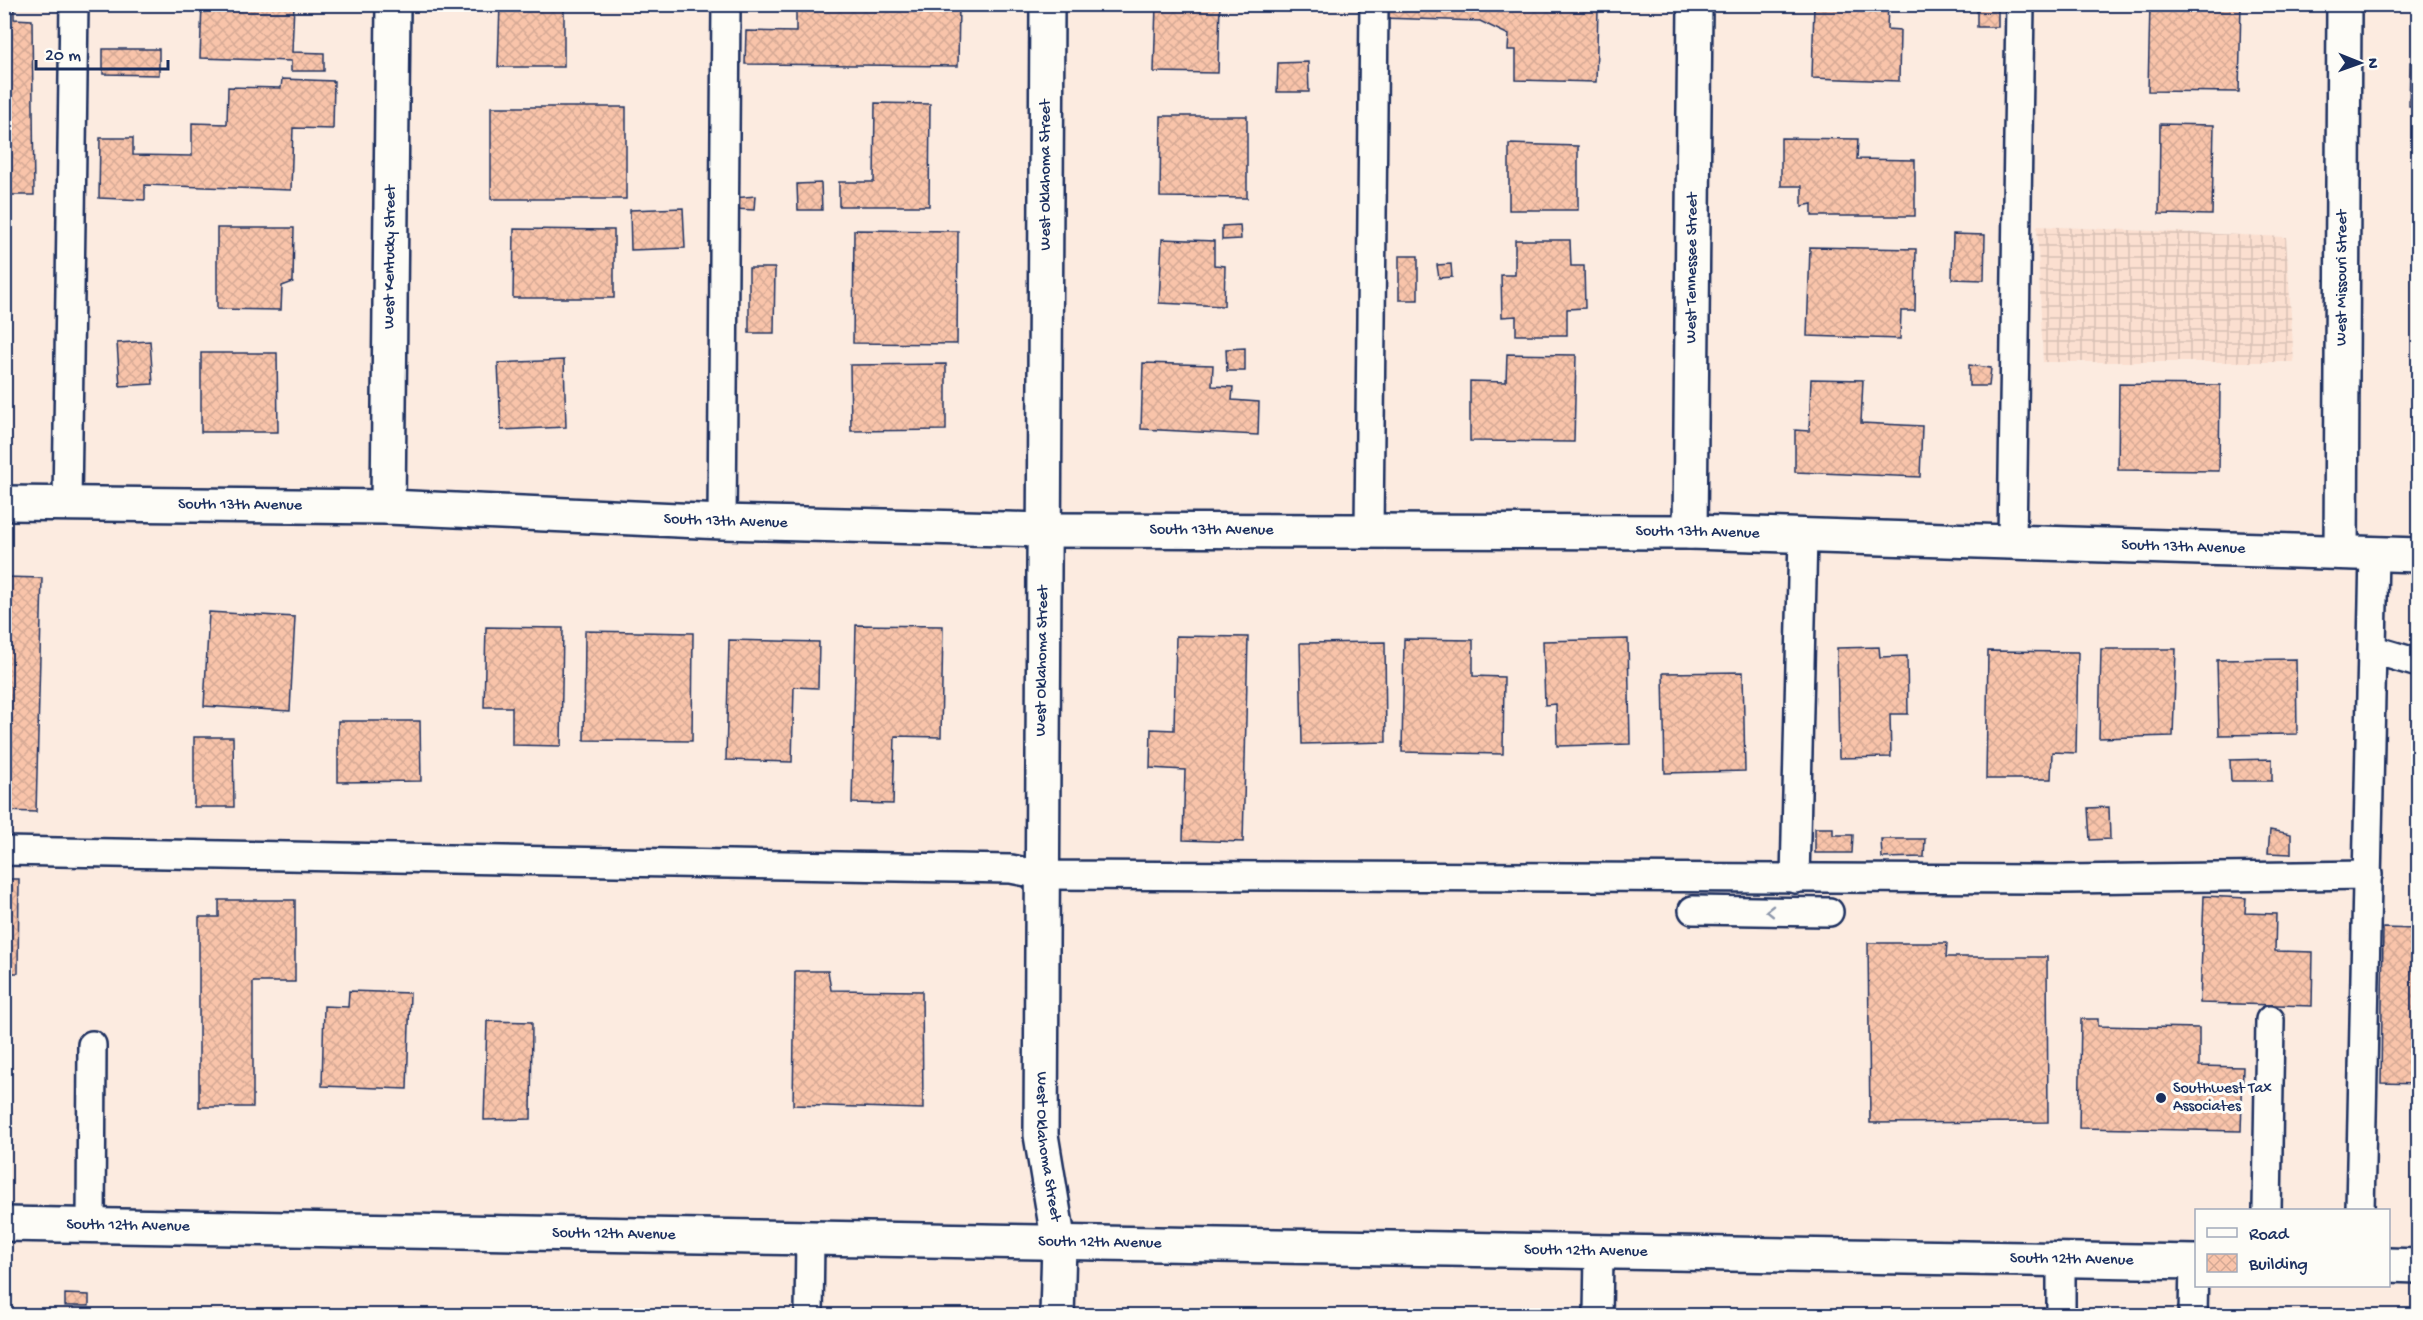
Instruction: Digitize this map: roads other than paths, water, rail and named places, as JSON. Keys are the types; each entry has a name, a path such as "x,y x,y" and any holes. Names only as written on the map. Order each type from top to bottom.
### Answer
{"street":[{"name":"West Kentucky Street","path":"388,507 393,4"},
{"name":"West Oklahoma Street","path":"1047,4 1041,1135 1059,1244 1057,1316"},
{"name":"West Tennessee Street","path":"1690,532 1695,4"},
{"name":"West Missouri Street","path":"2341,552 2344,4"},
{"name":"South 13th Avenue","path":"4,503 388,507 722,522 1045,531 1690,532 2012,540 2418,555"},
{"name":"South 12th Avenue","path":"4,1224 2195,1262"},
{"path":"2390,1265 2418,1266"}],"lane":[{"path":"67,504 74,4"},
{"path":"722,522 726,4"},
{"path":"1369,532 1374,4"},
{"path":"2012,540 2020,4"},
{"path":"1795,879 1803,536"},
{"path":"2360,1209 2374,650 2374,554"},
{"path":"2374,650 2418,663"},
{"path":"4,851 1011,869 1041,875 1795,879 2368,875"},
{"path":"1692,910 1829,912"},
{"path":"2267,1209 2270,1020"},
{"path":"91,1225 92,1045"},
{"path":"809,1316 810,1239"},
{"path":"1598,1316 1599,1253"},
{"path":"2061,1259 2061,1316"},
{"path":"2193,1316 2195,1262"}],"place":[{"name":"Southwest Tax Associates","path":"2161,1098"}]}
